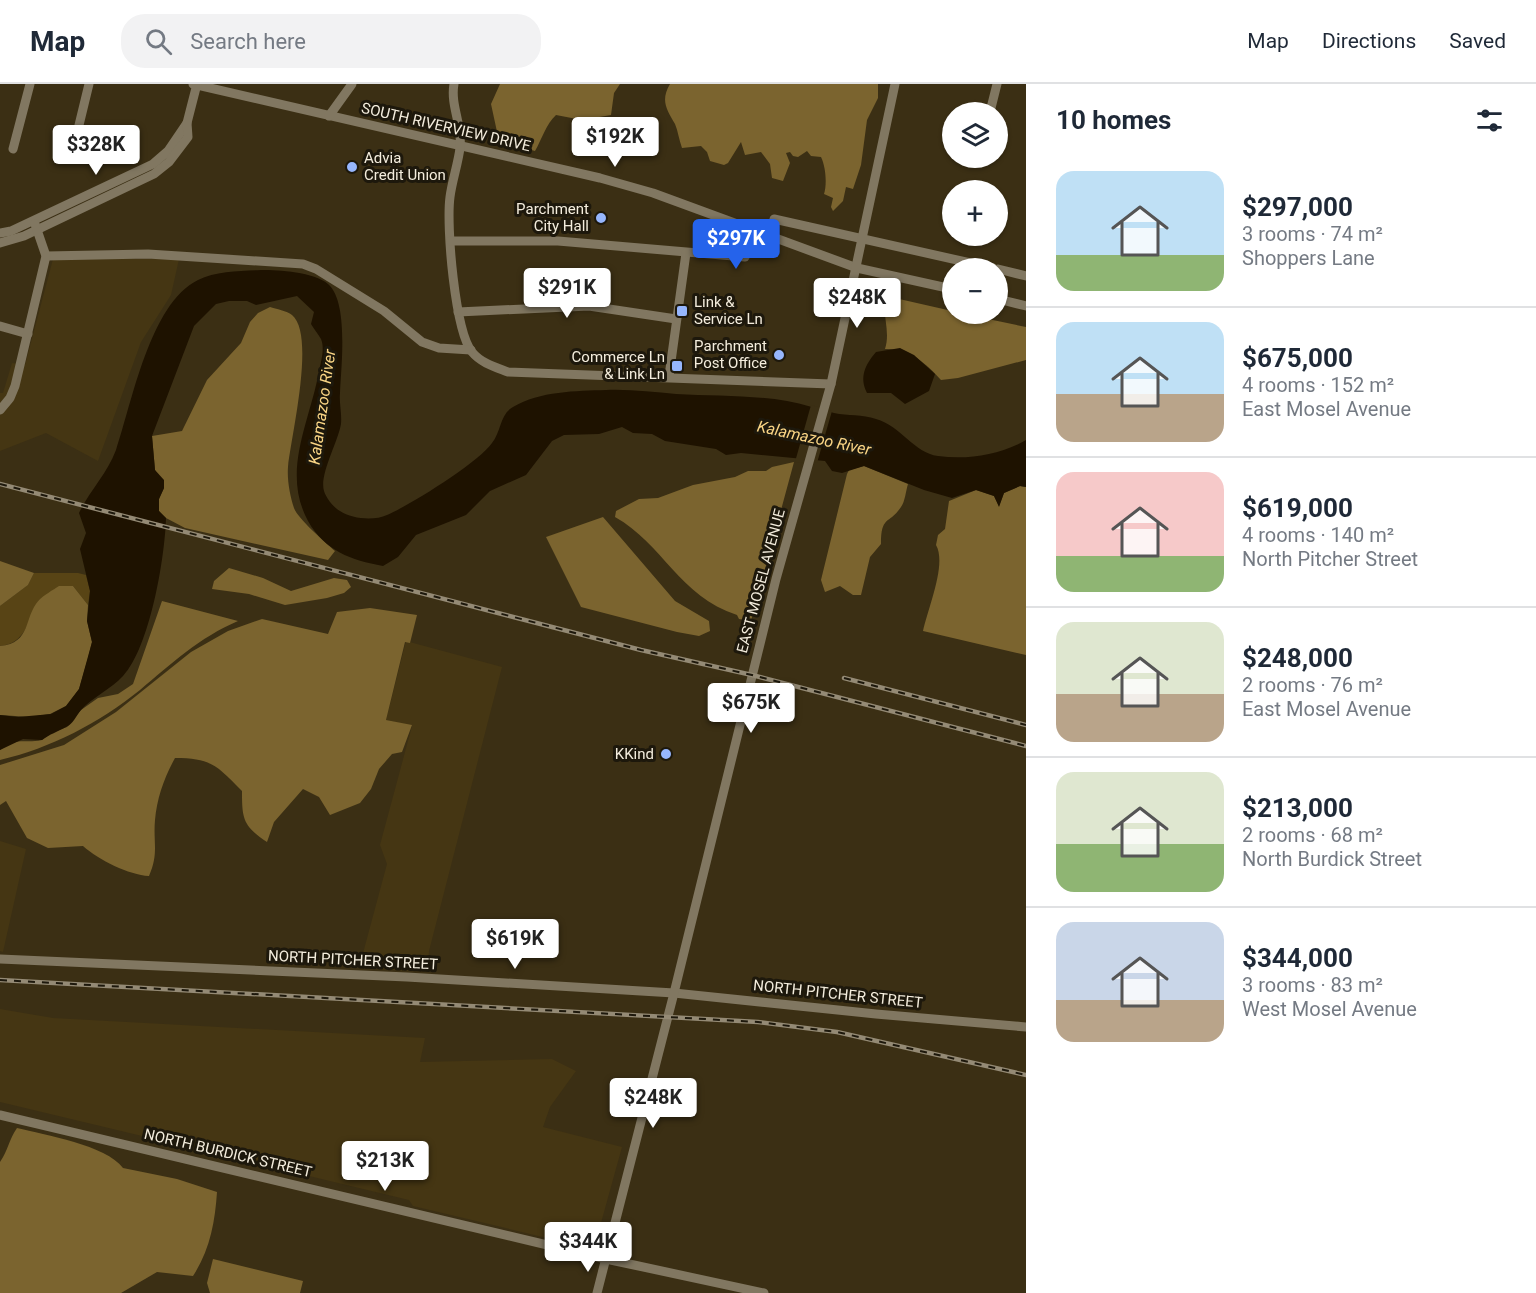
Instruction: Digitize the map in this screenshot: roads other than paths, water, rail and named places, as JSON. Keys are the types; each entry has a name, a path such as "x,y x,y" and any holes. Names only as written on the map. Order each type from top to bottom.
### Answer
{"street":[{"path":"13,149 30,84"},
{"path":"72,158 89,84"},
{"path":"0,243 153,164 168,151 187,123 195,84"},
{"name":"SOUTH RIVERVIEW DRIVE","path":"195,84 635,188 857,268 942,287"},
{"path":"329,116 352,84"},
{"path":"454,84 453,108 461,146 450,195 450,241 458,312 471,350 489,365 508,372 669,376 831,384"},
{"name":"EAST MOSEL AVENUE","path":"597,1293 776,579 831,384 895,84"},
{"path":"992,102 997,84"},
{"path":"774,219 946,258"},
{"path":"0,233 35,225"},
{"path":"0,410 10,398 46,256 35,225"},
{"path":"450,241 558,241 745,257 757,232"},
{"path":"669,376 686,252"},
{"path":"46,256 148,254 303,264 316,269 384,311 422,342 439,348 471,350"},
{"path":"1008,272 1026,276"},
{"path":"1008,302 1026,306"},
{"path":"458,312 589,306 676,319"},
{"path":"0,327 28,334"},
{"name":"NORTH PITCHER STREET","path":"0,959 674,993 1026,1027"},
{"name":"NORTH BURDICK STREET","path":"0,1115 606,1259 764,1293"}],"water":[{"name":"Kalamazoo River","path":"261,270 305,274 322,280 335,293 339,305 342,336 341,424 323,484 328,500 340,511 351,516 382,517 443,483 473,461 492,443 503,419 513,407 546,395 583,391 632,390 787,401 834,413 866,416 885,422 914,445 929,454 938,456 961,457 995,453 1026,440 1026,487 1020,486 1004,493 999,507 994,496 976,490 952,498 924,490 864,466 842,473 832,471 825,461 741,453 726,455 716,449 665,441 652,434 633,433 622,427 599,434 564,435 552,441 526,475 490,491 466,515 416,535 398,557 383,566 371,564 350,557 322,540 308,521 300,502 297,465 323,351 321,339 311,324 314,312 297,296 256,305 247,301 216,304 194,326 152,436 155,470 164,480 164,488 159,499 159,511 166,518 165,535 154,601 141,645 133,662 123,676 86,705 68,726 42,740 23,739 0,750 0,715 18,717 51,714 66,706 79,689 92,642 87,621 90,591 80,549 86,533 79,513 116,450 136,382 155,332 167,310 181,292 198,280 221,273"},
{"path":"900,348 914,355 935,374 929,391 905,404 891,393 867,393 863,382 866,366 876,352"}],"railway":[{"path":"0,484 641,650 752,675 1026,746"},
{"path":"844,678 1026,725"},
{"path":"0,980 758,1022 837,1032 1026,1075"}],"place":[{"name":"Advia Credit Union","path":"352,167"},
{"name":"Parchment City Hall","path":"601,218"},
{"name":"Link & Service Ln","path":"682,311"},
{"name":"Parchment Post Office","path":"779,355"},
{"name":"Commerce Ln & Link Ln","path":"677,366"},
{"name":"KKind","path":"666,754"}]}
